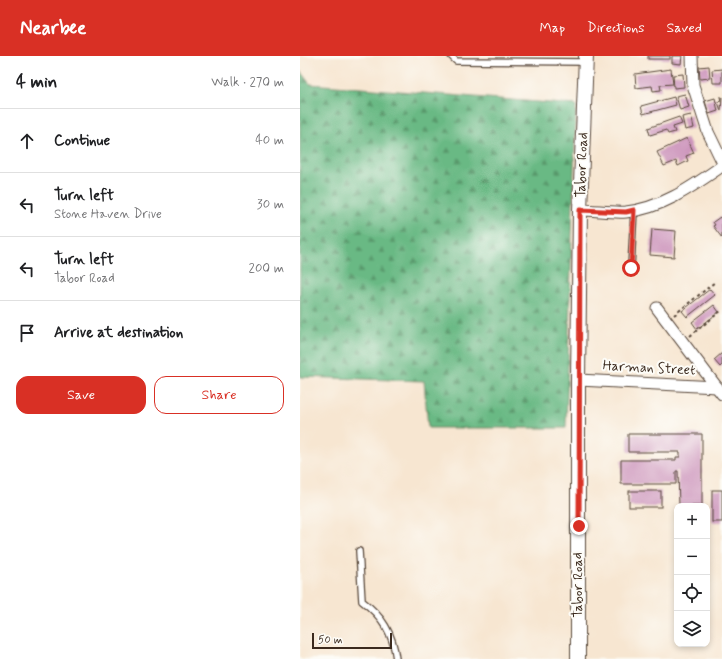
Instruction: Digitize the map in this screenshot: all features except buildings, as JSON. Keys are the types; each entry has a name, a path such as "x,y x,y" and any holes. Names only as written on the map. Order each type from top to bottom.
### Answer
{"street":[{"path":"692,56 693,85 708,132 722,161"},
{"name":"Tabor Road","path":"578,659 578,380 580,210 585,59"},
{"path":"580,210 626,212 676,197 722,166"},
{"path":"657,308 720,390"},
{"name":"Harman Street","path":"578,380 720,390"}],"lane":[{"path":"451,56 456,61 585,59"},
{"path":"631,268 634,210"},
{"path":"359,551 362,600 378,613 394,644 396,659"}],"path":[{"path":"667,320 715,282"},
{"path":"683,342 722,310"}],"green space":[{"path":"300,71 310,84 576,105 566,428 428,428 424,381 300,377"}],"route":[{"path":"579,526 578,380 580,210 626,212 634,210 631,268"}]}
